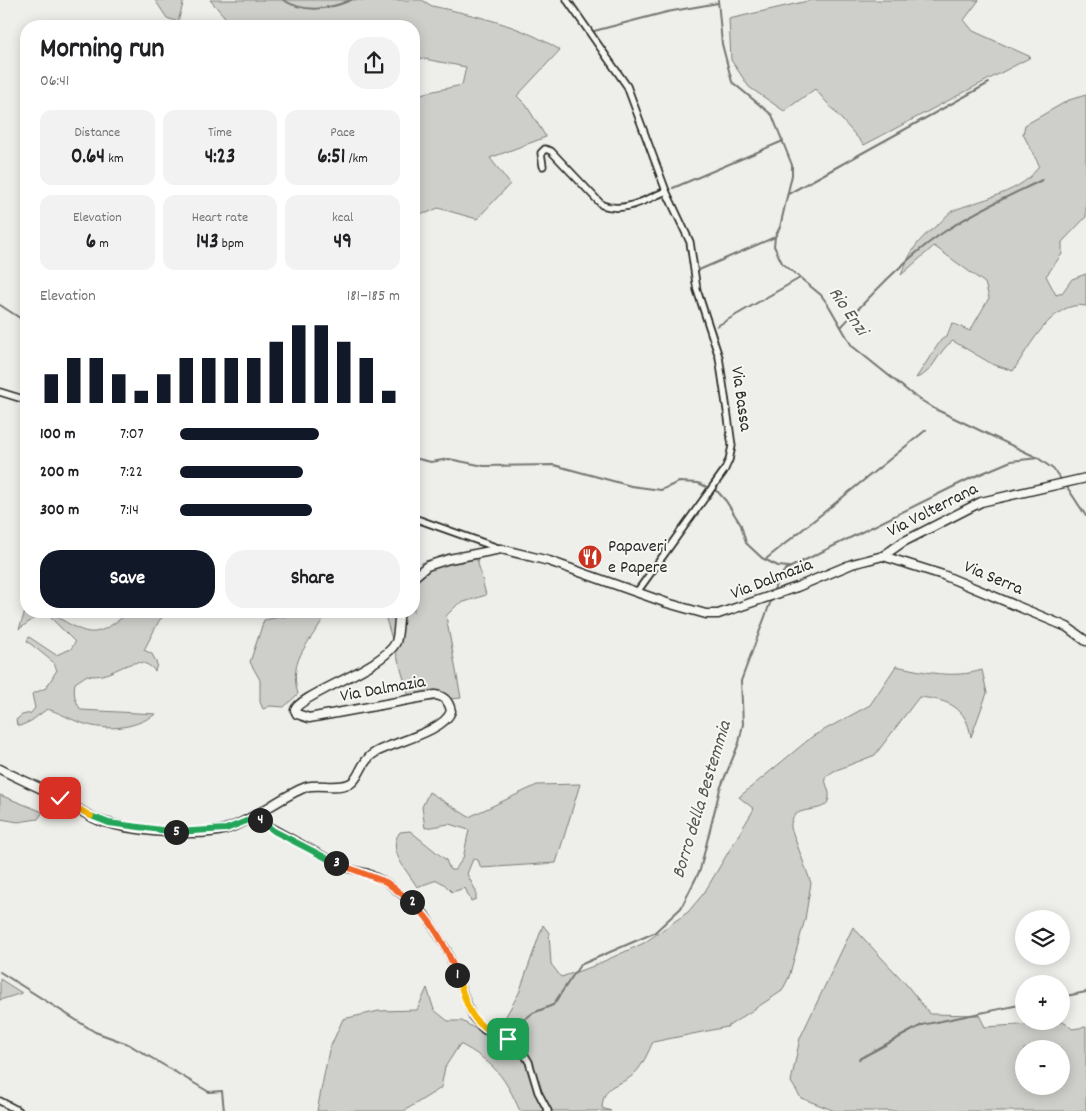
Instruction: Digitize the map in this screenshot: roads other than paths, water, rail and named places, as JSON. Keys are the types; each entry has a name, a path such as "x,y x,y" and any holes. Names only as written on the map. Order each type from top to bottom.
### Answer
{"main road":[{"name":"Via Volterrana","path":"883,556 903,542 981,502 1086,478"},
{"name":"Via Dalmazia","path":"420,572 427,566 450,559 501,549 549,561 706,614 730,612 852,564 883,556"},
{"name":"Via Serra","path":"883,556 943,574 1059,623 1068,627 1086,642"},
{"name":"Via Dalmazia","path":"0,769 60,798 95,819 164,832 204,832 226,829 254,818 306,787 350,784 356,779 364,761 375,753 438,726 449,716 451,711 448,702 435,695 309,718 297,714 295,710 299,702 335,686 388,652 395,642 399,618"}],"street":[{"name":"Via Bassa","path":"567,0 627,86 666,191 690,242 697,290 719,357 732,446 729,460 716,483 637,592"},
{"path":"543,166 541,153 545,149 551,151 602,205 612,208 623,209 666,191"},
{"path":"0,392 20,398"},
{"path":"420,520 501,549"},
{"path":"254,818 346,868 368,873 386,882 425,914 447,950 473,1018 484,1030 508,1039 529,1062 538,1092 548,1111"},
{"path":"0,1101 19,1111"}],"waterway":[{"path":"283,0 300,7 316,9 351,0"},
{"name":"Rio Enzi","path":"718,0 722,44 732,82 772,115 792,165 792,175 774,246 782,263 821,295 852,346 913,395 935,409 1038,458 1053,469 1061,479"},
{"path":"594,31 667,12 718,3"},
{"path":"788,194 989,83"},
{"path":"673,188 783,141"},
{"path":"842,326 893,274 935,238 995,202 1042,180"},
{"path":"699,270 775,237"},
{"path":"717,326 800,278"},
{"path":"0,305 20,318"},
{"path":"766,559 926,430"},
{"name":"Borro della Bestemmia","path":"773,593 777,581 785,570 971,478 1011,461 1038,458"},
{"path":"420,459 431,462 449,459 484,466 554,465 631,486 661,490 679,482 698,483 718,492 726,501 741,525 746,543 762,558 778,566 789,567"},
{"name":"Rio Enzi","path":"1067,487 1086,516"},
{"name":"Borro della Bestemmia","path":"518,1024 533,1013 553,1005 580,965 654,933 681,908 700,870 720,789 739,743 743,724 741,681 772,598"},
{"path":"0,972 95,1032 128,1044 209,1092 222,1091 224,1111"},
{"path":"1070,995 1086,992"},
{"path":"859,1059 922,1025 1015,1006"}],"place":[{"name":"Papaveri e Papere","path":"590,557"}]}
